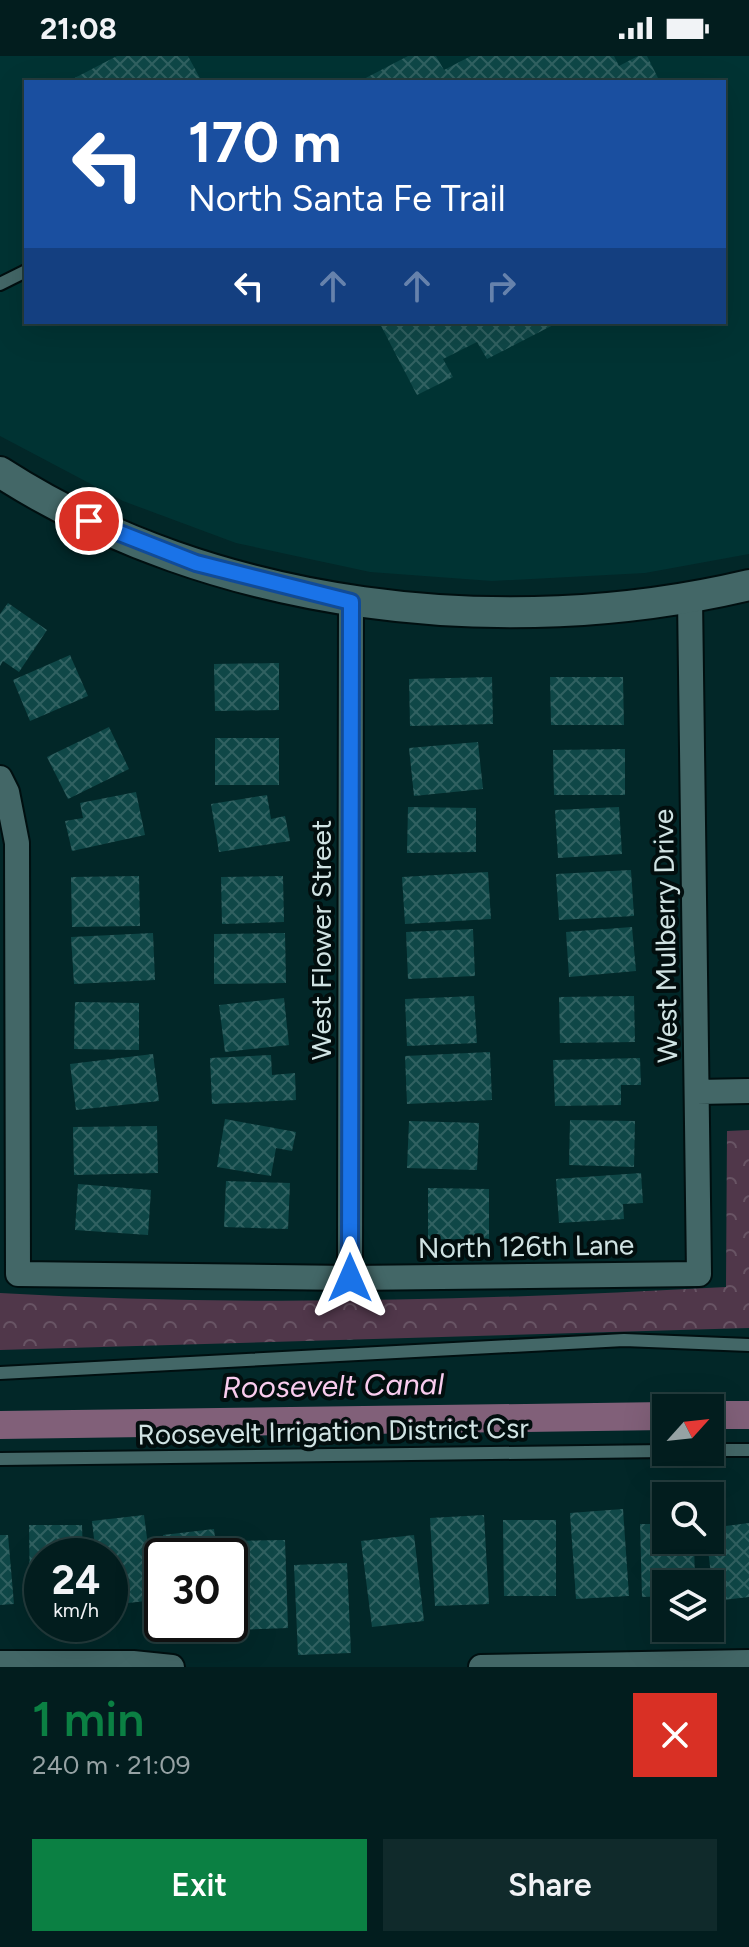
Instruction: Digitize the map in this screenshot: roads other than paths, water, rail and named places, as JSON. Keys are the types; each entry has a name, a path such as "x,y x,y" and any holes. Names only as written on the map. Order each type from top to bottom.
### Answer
{"street":[{"path":"0,472 89,521 196,563 351,602 510,614 690,598 749,585"},
{"name":"West Mulberry Drive","path":"690,598 699,1274"},
{"name":"West Flower Street","path":"350,1278 351,602"},
{"path":"0,778 7,792 17,843 9,1139"},
{"path":"697,1092 749,1091"},
{"name":"North 126th Lane","path":"9,1139 18,1274 350,1278 699,1274"},
{"path":"0,1663 133,1663 172,1667"},
{"path":"481,1667 748,1664"}],"lane":[{"path":"0,284 24,272"},
{"path":"0,1373 624,1340 749,1345"},
{"path":"724,1450 749,1450"},
{"name":"Roosevelt Irrigation District Csr","path":"0,1459 652,1451"}],"waterway":[{"name":"Roosevelt Canal","path":"724,1415 749,1415"},
{"name":"Roosevelt Canal","path":"0,1425 652,1416"}]}
